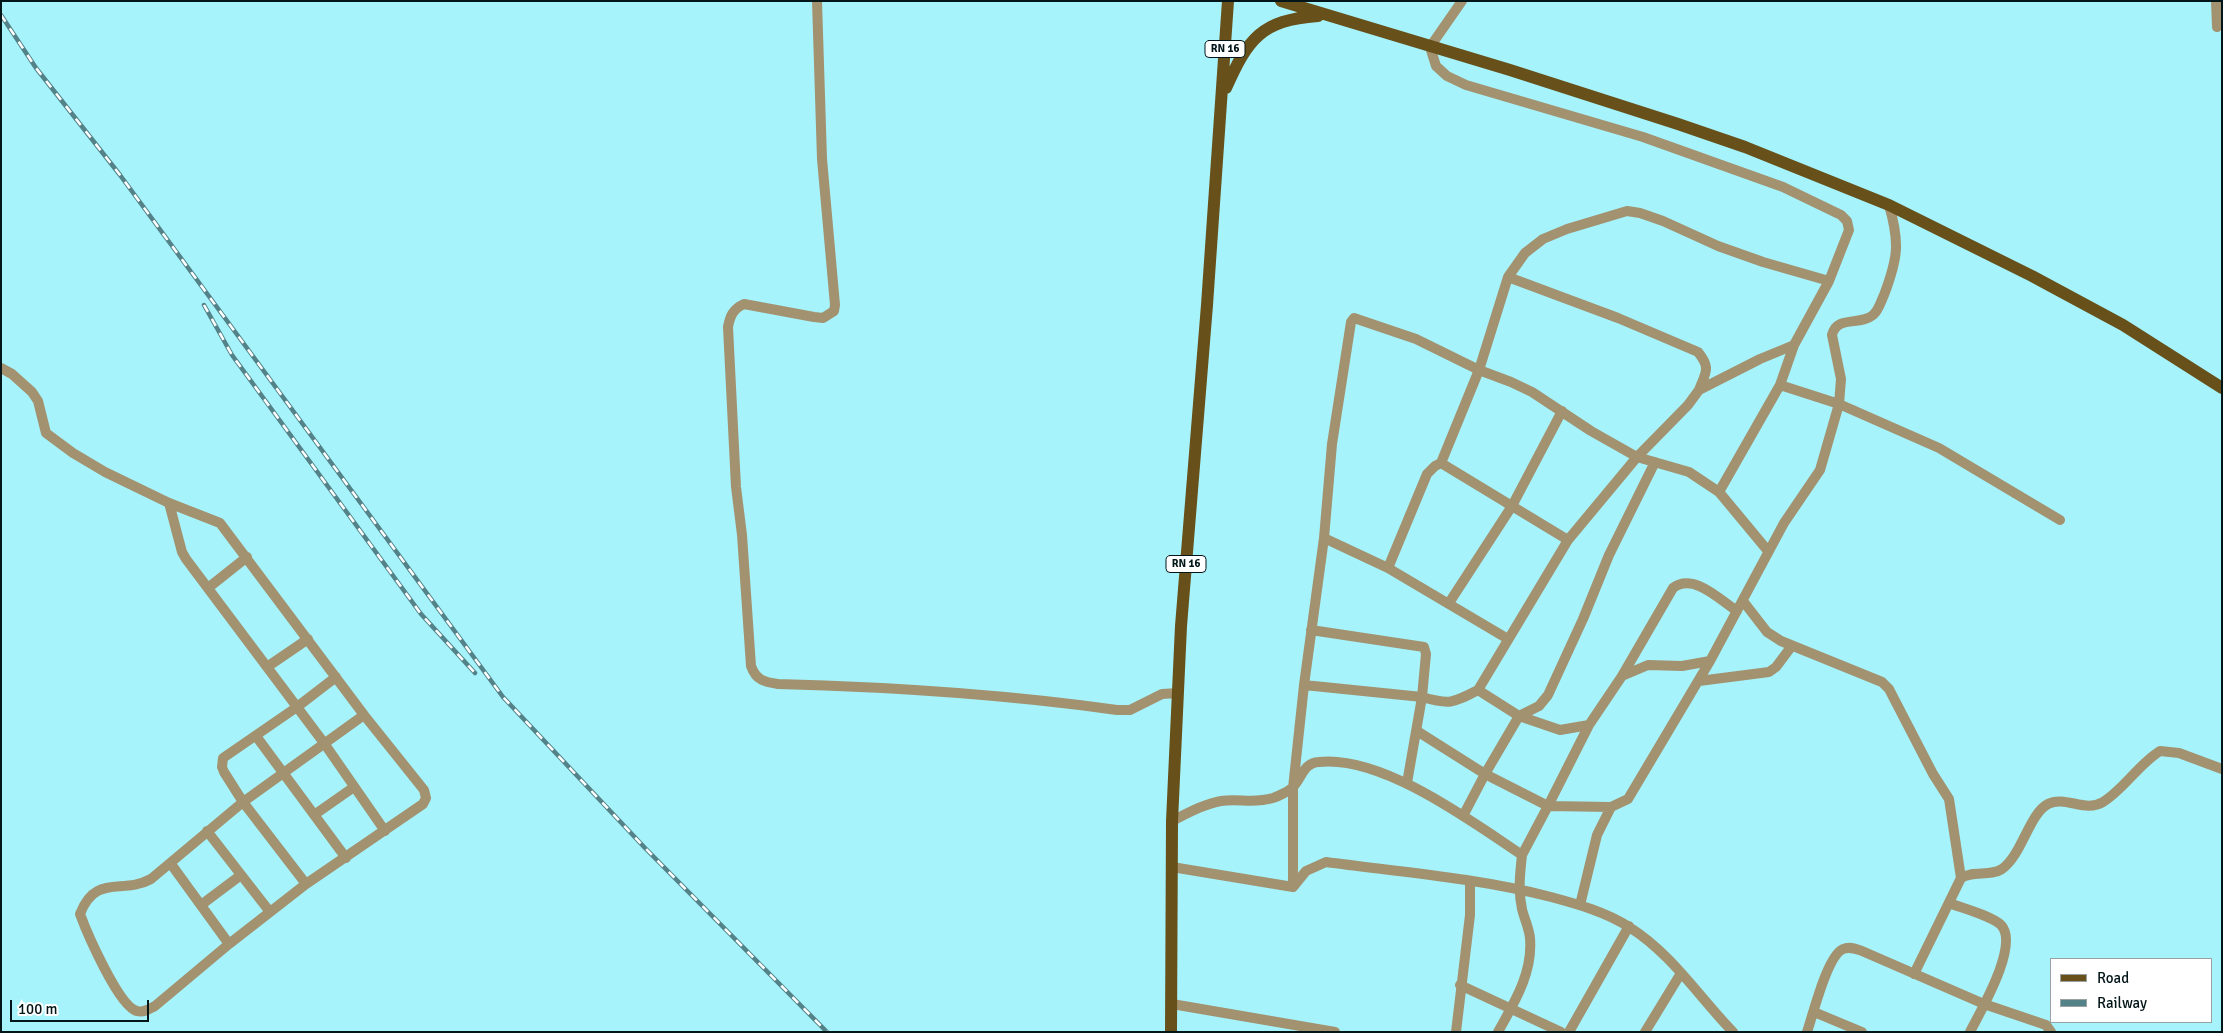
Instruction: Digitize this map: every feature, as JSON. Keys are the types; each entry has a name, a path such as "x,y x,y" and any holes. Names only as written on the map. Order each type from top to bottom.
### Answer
{"main road":[{"name":"RN 16","path":"1172,1032 1172,821 1181,626 1228,1"},
{"path":"1281,1 1519,73 1746,147 1889,205 2024,272 2123,325 2222,388"},
{"path":"1302,1 1325,15"},
{"path":"1221,98 1237,63 1247,47 1259,34 1287,20 1325,15"}],"street":[{"path":"817,1 822,158 834,311 823,318 754,304 744,304 732,313 728,327 736,487 742,535 751,666 754,676 765,682 778,684 900,688 1039,699 1117,710 1138,707 1162,694 1178,693"},
{"path":"1462,1 1430,47 1436,66 1447,76 1466,85 1643,137 1783,187 1841,215 1847,221 1849,230 1829,281 1794,345 1780,385 1719,492"},
{"path":"2216,1 2217,27"},
{"path":"1417,731 1485,774 1548,806 1611,807 1628,800 1710,661 1784,523 1820,470 1839,404 1841,378 1832,335 1834,328 1839,324 1864,320 1874,314 1879,307 1890,279 1897,250 1896,232 1889,205"},
{"path":"1388,568 1427,474 1441,463 1479,370 1508,277 1525,253 1542,239 1574,226 1626,211 1640,213 1754,259 1829,281"},
{"path":"1304,685 1422,697 1441,702 1453,702 1478,690 1568,540 1637,457 1688,406 1699,390 1707,370 1705,361 1698,352 1618,318 1508,277"},
{"path":"1293,887 1293,788 1304,685 1324,538 1332,444 1351,322 1354,318 1416,339 1479,370 1518,385 1591,431 1637,457 1689,472 1719,492 1768,551"},
{"path":"1699,390 1760,359 1794,345"},
{"path":"1,368 12,374 32,392 38,401 46,433 73,454 97,468 169,503 220,523 364,715 424,790 426,798 423,804 306,884 229,944 155,1006 144,1012 136,1011 125,1004 117,992 80,914 90,898 98,891 110,886 128,887 140,885 171,864 187,847 243,802 364,715"},
{"path":"1780,385 1839,404 1939,448 2060,520"},
{"path":"1449,603 1512,506 1562,411"},
{"path":"1463,816 1519,716 1539,706 1548,695 1583,619 1609,555 1655,462"},
{"path":"1441,463 1568,540"},
{"path":"169,503 182,552 324,743 385,831"},
{"path":"1324,538 1388,568 1508,639"},
{"path":"208,588 247,557"},
{"path":"1498,1032 1523,982 1529,961 1530,938 1521,906 1519,889 1522,855 1589,725 1622,676 1673,588 1678,584 1687,582 1696,584 1737,612"},
{"path":"1743,601 1767,632 1791,647 1882,682 1889,689 1933,774 1949,799 1961,878 1914,974"},
{"path":"1311,630 1419,645 1424,648 1426,654 1422,697 1407,783"},
{"path":"266,667 308,638"},
{"path":"1698,681 1769,672 1776,667 1791,647"},
{"path":"1622,676 1648,665 1682,666 1710,661"},
{"path":"306,884 243,802 224,772 222,762 224,758 336,677"},
{"path":"1478,690 1519,716 1560,730 1589,725"},
{"path":"256,736 346,858"},
{"path":"1961,878 1972,874 1995,872 2001,869 2011,860 2041,809 2049,803 2060,802 2090,807 2104,802 2160,751 2179,753 2222,768"},
{"path":"1172,821 1205,805 1223,800 1254,802 1275,798 1293,788 1307,766 1318,762 1353,764 1407,783 1463,816 1522,855"},
{"path":"314,815 354,787"},
{"path":"1580,905 1597,835 1611,807"},
{"path":"207,831 270,912"},
{"path":"1293,887 1306,871 1326,862 1519,889 1580,905 1628,926 1653,945 1681,973 1733,1032"},
{"path":"171,864 229,944"},
{"path":"1172,867 1293,887"},
{"path":"201,905 241,875"},
{"path":"1456,1032 1460,985 1470,915 1470,881"},
{"path":"1949,903 1997,922 2004,928 2006,941 2004,958 1970,1032"},
{"path":"1569,1032 1628,926"},
{"path":"1807,1032 1829,969 1837,954 1844,948 1852,948 1984,1004 2046,1025 2051,1032"},
{"path":"1644,1032 1681,973"},
{"path":"1460,985 1561,1032"},
{"path":"1172,1004 1336,1032"},
{"path":"1814,1012 1862,1032"}],"railway":[{"path":"1,15 36,68 120,175 503,697 645,848 827,1032"},
{"path":"204,305 232,355 421,614 475,673"}]}
